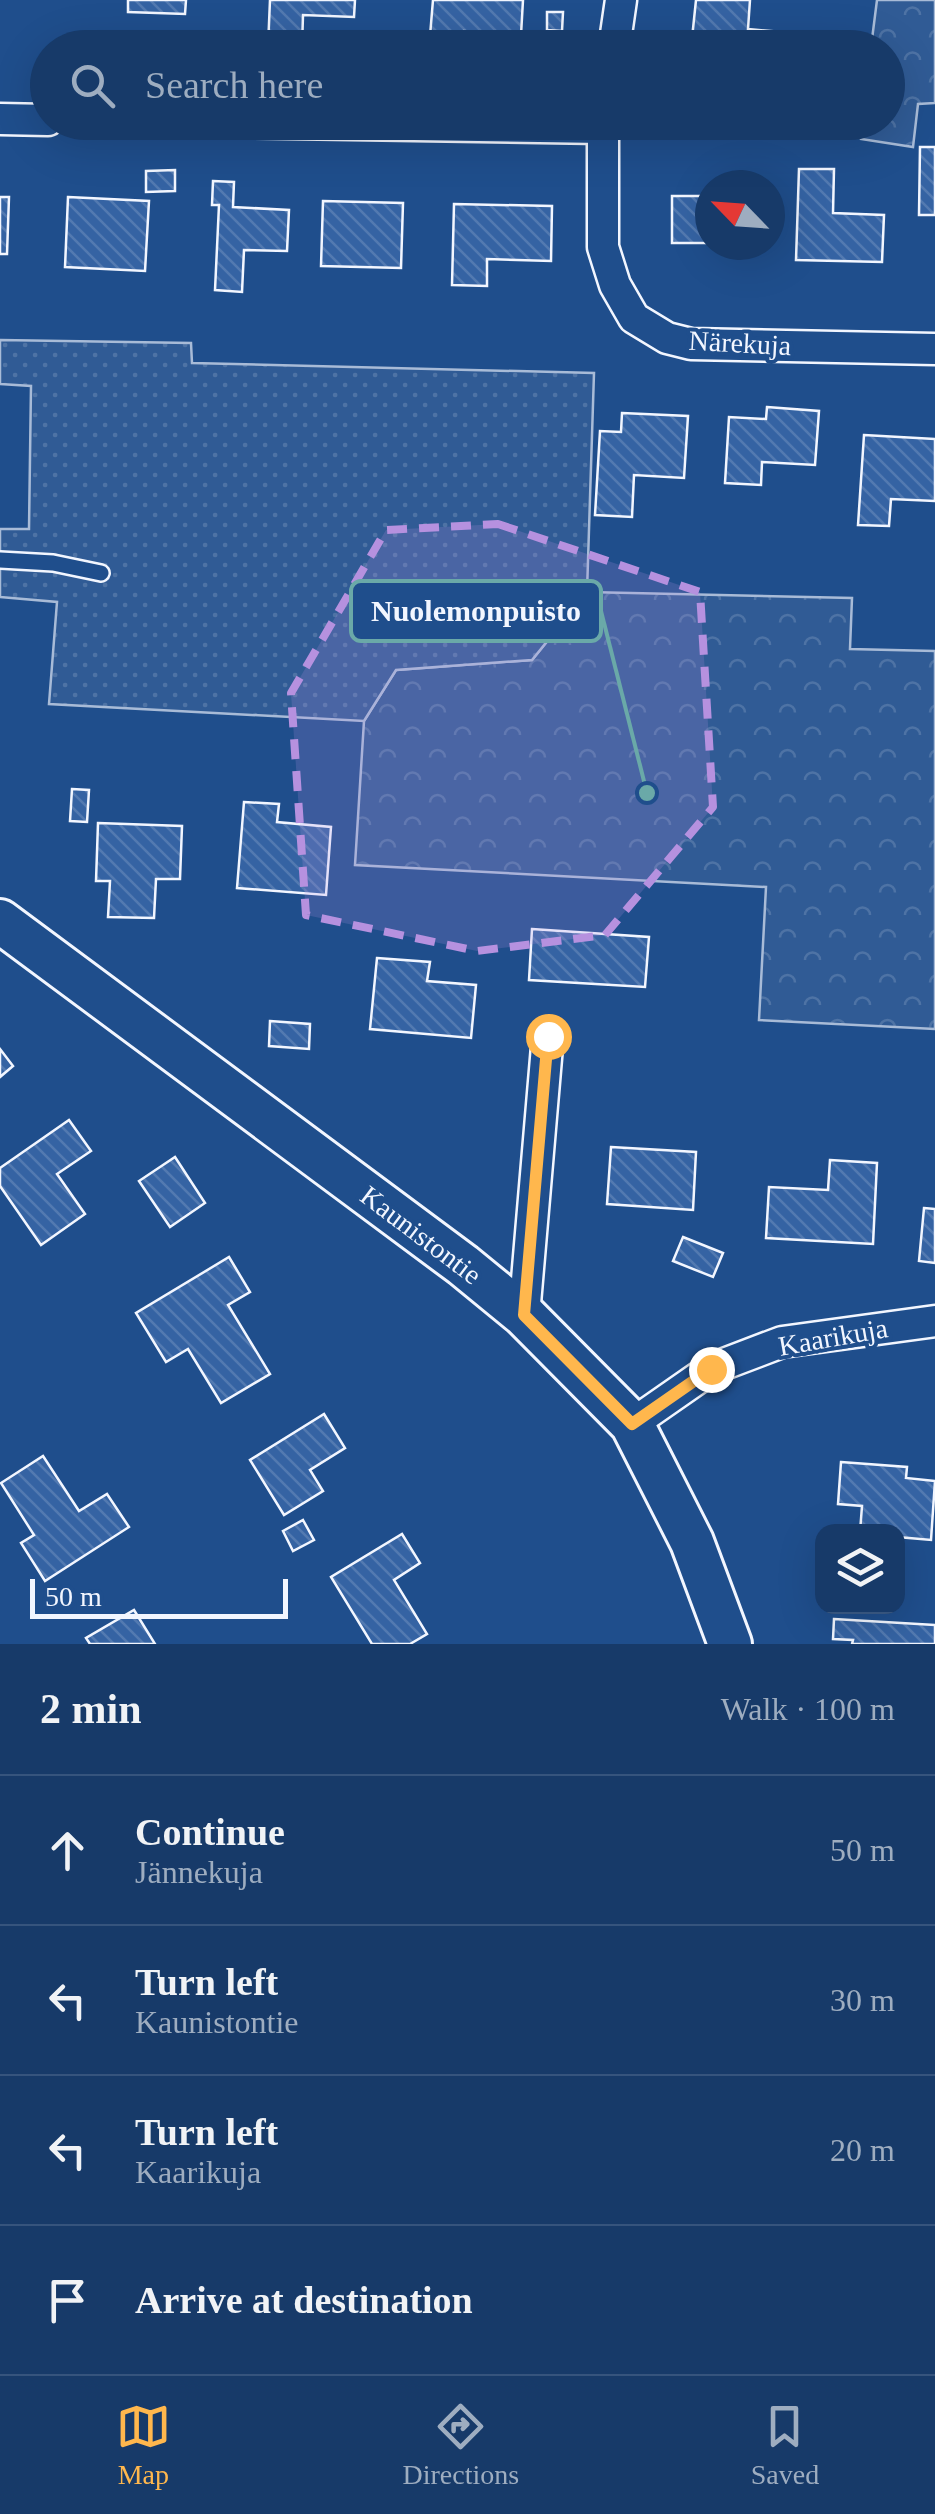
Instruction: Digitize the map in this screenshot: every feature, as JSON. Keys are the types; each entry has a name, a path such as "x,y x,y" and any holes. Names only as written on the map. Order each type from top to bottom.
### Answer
{"street":[{"path":"617,30 622,0"},
{"path":"0,119 30,120"},
{"name":"Närekuja","path":"603,140 603,247 615,285 634,318 667,338 691,344 935,349"},
{"name":"Kaunistontie","path":"0,921 464,1265 524,1315 632,1424 692,1542 730,1644"},
{"path":"524,1315 548,1036"},
{"name":"Kaarikuja","path":"632,1424 711,1369 782,1342 935,1321"}],"lane":[{"path":"0,560 54,563 101,574"}],"highlighted area":[{"path":"498,524 700,592 713,807 605,935 477,951 306,915 291,693 386,530"}],"green space":[{"path":"877,0 935,0 935,103 918,104 913,147 868,140 905,140 905,30 873,30"},
{"path":"0,340 191,343 192,363 594,373 587,592 532,660 396,670 364,721 49,704 57,602 0,597 0,529 29,529 31,386 0,384"},
{"path":"587,592 852,598 850,649 935,651 935,1029 759,1020 766,887 355,865 364,721 396,670 532,660"}],"building":[{"path":"128,0 186,0 185,14 128,12"},
{"path":"270,0 355,0 354,17 303,15 303,30 269,30"},
{"path":"433,0 523,0 521,30 430,30"},
{"path":"696,0 750,0 748,29 759,30 693,30"},
{"path":"547,12 563,12 562,30 547,30"},
{"path":"920,147 935,147 935,215 919,215"},
{"path":"799,169 834,169 833,213 884,215 882,262 796,260"},
{"path":"175,170 175,191 146,192 146,171"},
{"path":"213,181 234,182 233,207 289,210 287,251 244,250 242,292 215,290 219,205 212,205"},
{"path":"672,196 695,196 695,243 672,243"},
{"path":"0,197 9,197 7,254 0,254"},
{"path":"68,197 149,201 145,271 65,267"},
{"path":"323,201 403,203 401,268 321,266"},
{"path":"454,204 552,206 551,261 487,259 487,286 452,285"},
{"path":"767,407 819,411 815,465 762,462 761,485 725,483 729,417 766,419"},
{"path":"622,413 688,416 684,478 634,475 632,517 595,515 600,431 621,432"},
{"path":"864,435 935,439 935,501 891,499 889,526 858,525"},
{"path":"72,789 89,790 87,822 70,821"},
{"path":"244,802 279,804 277,822 331,827 326,895 237,888"},
{"path":"98,823 182,826 180,879 156,879 154,918 108,917 110,881 96,881"},
{"path":"532,929 649,937 645,987 529,980"},
{"path":"377,958 430,962 427,981 476,985 471,1038 370,1029"},
{"path":"270,1021 310,1024 309,1049 269,1046"},
{"path":"0,1049 13,1066 0,1077"},
{"path":"69,1120 91,1151 57,1174 85,1214 41,1245 0,1186 0,1168"},
{"path":"611,1147 696,1152 693,1210 607,1204"},
{"path":"175,1157 205,1203 170,1227 139,1181"},
{"path":"830,1160 877,1163 873,1244 766,1238 769,1187 828,1190"},
{"path":"924,1208 935,1209 935,1263 919,1261"},
{"path":"683,1237 723,1253 713,1277 673,1261"},
{"path":"229,1257 250,1292 228,1305 270,1374 221,1403 188,1349 166,1362 136,1313"},
{"path":"324,1414 345,1448 310,1470 323,1491 284,1515 250,1460"},
{"path":"43,1456 79,1511 107,1494 129,1527 45,1581 21,1543 34,1535 1,1483"},
{"path":"841,1462 907,1467 906,1478 935,1481 931,1540 905,1538 905,1524 861,1524 862,1506 838,1504"},
{"path":"303,1520 314,1540 293,1551 283,1531"},
{"path":"402,1534 420,1563 394,1580 427,1634 410,1644 372,1644 331,1577"},
{"path":"134,1610 155,1644 90,1644 86,1638"},
{"path":"834,1619 935,1625 935,1644 852,1644 853,1640 833,1639"}],"place":[{"name":"Nuolemonpuisto","path":"647,793"}],"route":[{"path":"548,1036 524,1315 632,1424 711,1369"}]}
